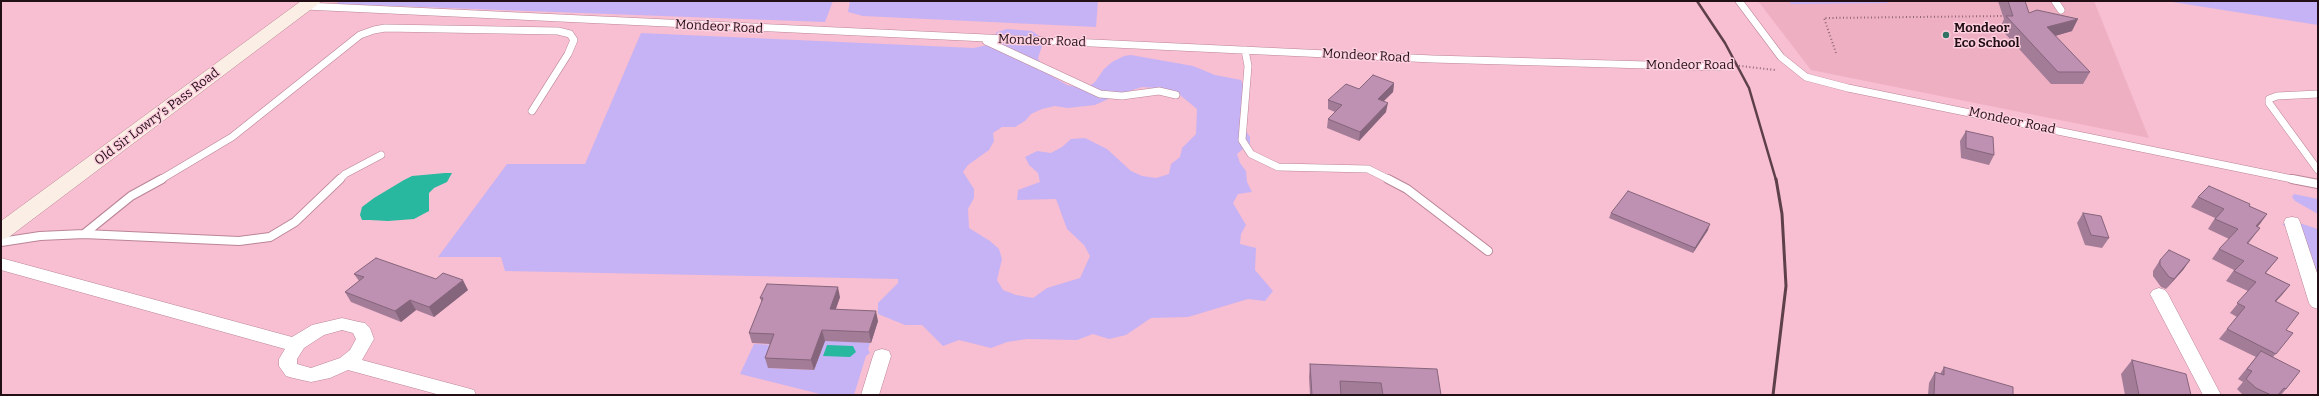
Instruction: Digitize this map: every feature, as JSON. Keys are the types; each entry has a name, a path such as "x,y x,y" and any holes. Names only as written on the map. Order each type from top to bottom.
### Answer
{"main road":[{"name":"Old Sir Lowry's Pass Road","path":"1,232 309,4"}],"street":[{"path":"2292,222 2318,303"},
{"path":"1,264 296,345"},
{"path":"2159,294 2212,395"},
{"path":"336,325 351,325 359,328 364,333 365,339 356,355 347,363 323,373 301,374 293,371 288,366 288,359 296,345 318,330 336,325"},
{"path":"870,395 882,356"},
{"path":"347,363 467,395"}],"lane":[{"name":"Mondeor Road","path":"1739,1 1781,57 1806,77 1848,88 2318,184"},
{"path":"2055,1 2061,10"},
{"name":"Mondeor Road","path":"309,4 982,39 1433,59 1719,67"},
{"path":"84,234 131,196 206,154 227,140 360,35 374,30 385,28 558,31 570,34 574,40 568,54 532,111"},
{"path":"982,39 1100,94 1122,96 1159,91 1176,95"},
{"path":"1245,50 1248,66 1242,140 1251,154 1278,167 1368,169 1407,189 1488,251"},
{"path":"2318,94 2277,96 2269,99 2269,103 2318,170"},
{"path":"1,242 40,236 84,234 239,241 270,237 295,222 345,174 382,155"}],"path":[{"path":"1836,52 1824,18 2010,16"},
{"name":"Mondeor Road","path":"1719,67 1736,65 1779,71"}],"shaded area":[{"path":"337,1 833,1 825,22 338,4"},
{"path":"850,1 1098,1 1096,27 863,16 848,12"},
{"name":"Mondeor Eco School","path":"1758,1 2094,1 2149,138 1811,70"},
{"path":"1789,1 1887,1 1888,3 1791,4"},
{"path":"2166,1 2318,1 2318,25"},
{"path":"1007,29 1032,31 1039,36 1043,43 1038,58 1045,72 1067,85 1080,88 1087,88 1095,82 1104,69 1112,62 1124,56 1131,55 1193,66 1215,75 1241,80 1244,88 1244,128 1250,137 1250,145 1245,147 1237,154 1240,163 1246,171 1247,182 1252,192 1238,194 1233,203 1246,225 1241,234 1240,244 1256,248 1255,270 1273,291 1265,301 1248,299 1188,317 1151,318 1126,335 1109,339 1093,334 1077,340 1027,339 1007,342 991,348 959,340 943,346 922,325 905,325 878,314 878,303 898,283 898,279 505,271 501,257 438,257 507,164 585,164 641,33 974,48 987,45 997,32","holes":["1142,87 1156,88 1180,95 1197,109 1196,134 1182,148 1180,157 1171,164 1169,174 1156,178 1142,176 1131,171 1107,149 1085,138 1071,139 1062,147 1051,153 1037,151 1025,157 1029,165 1038,173 1040,182 1018,190 1017,200 1056,199 1067,229 1084,245 1090,256 1080,278 1047,288 1033,298 1016,295 1003,290 997,280 1002,259 999,249 990,241 969,228 968,209 974,198 974,189 963,172 968,165 989,150 994,141 993,133 1002,127 1015,127 1025,121 1031,114 1042,109 1055,106 1068,108 1095,105 1117,95"]},
{"path":"452,173 447,182 434,188 429,193 429,211 414,219 388,221 362,220 360,215 362,207 404,180 412,176"},
{"path":"2294,194 2318,199 2318,214 2295,201 2292,197"},
{"path":"2293,221 2318,229 2318,277 2302,238 2282,224"},
{"path":"827,334 854,342 870,343 868,349 870,353 866,356 854,395 824,395 740,374 754,344 777,345 769,368 814,370"},
{"path":"827,345 853,346 856,352 850,357 823,356"}],"building":[{"path":"2008,1 2025,1 2029,13 2037,10 2078,19 2047,27 2090,72 2058,72 2006,16 2013,16"},
{"path":"1373,75 1394,83 1378,99 1388,103 1360,132 1328,119 1342,105 1328,100 1346,84 1359,89"},
{"path":"1966,131 1993,137 1994,155 1966,148"},
{"path":"2209,186 2250,204 2249,206 2267,214 2256,226 2260,228 2247,243 2278,258 2265,273 2290,285 2275,301 2299,313 2286,330 2293,333 2276,354 2227,329 2245,307 2237,303 2256,282 2234,271 2244,261 2219,249 2238,229 2215,219 2224,209 2198,197"},
{"path":"1628,191 1710,224 1695,248 1611,213"},
{"path":"2083,213 2101,216 2109,238 2091,235"},
{"path":"2169,250 2190,260 2174,279 2169,277 2160,265 2160,260"},
{"path":"376,258 436,279 443,273 463,280 429,307 410,300 395,311 345,292 364,277 354,274"},
{"path":"767,284 838,287 830,309 876,311 869,332 822,330 811,360 765,358 774,334 749,333 763,298 760,298"},
{"path":"2261,351 2300,371 2286,389 2284,388 2278,395 2271,395 2256,388 2246,379 2252,371 2247,369"},
{"path":"2132,360 2186,374 2191,395 2139,395"},
{"path":"1310,364 1437,369 1441,395 1383,395 1381,383 1340,381 1341,395 1312,395"},
{"path":"1944,367 2013,387 2013,395 1934,395 1935,372 1944,375"}],"railway":[{"path":"1697,1 1725,43 1749,88 1776,180"},
{"path":"1773,395 1786,286 1782,214 1776,179"}],"place":[{"name":"Mondeor Eco School","path":"1946,35"}]}
